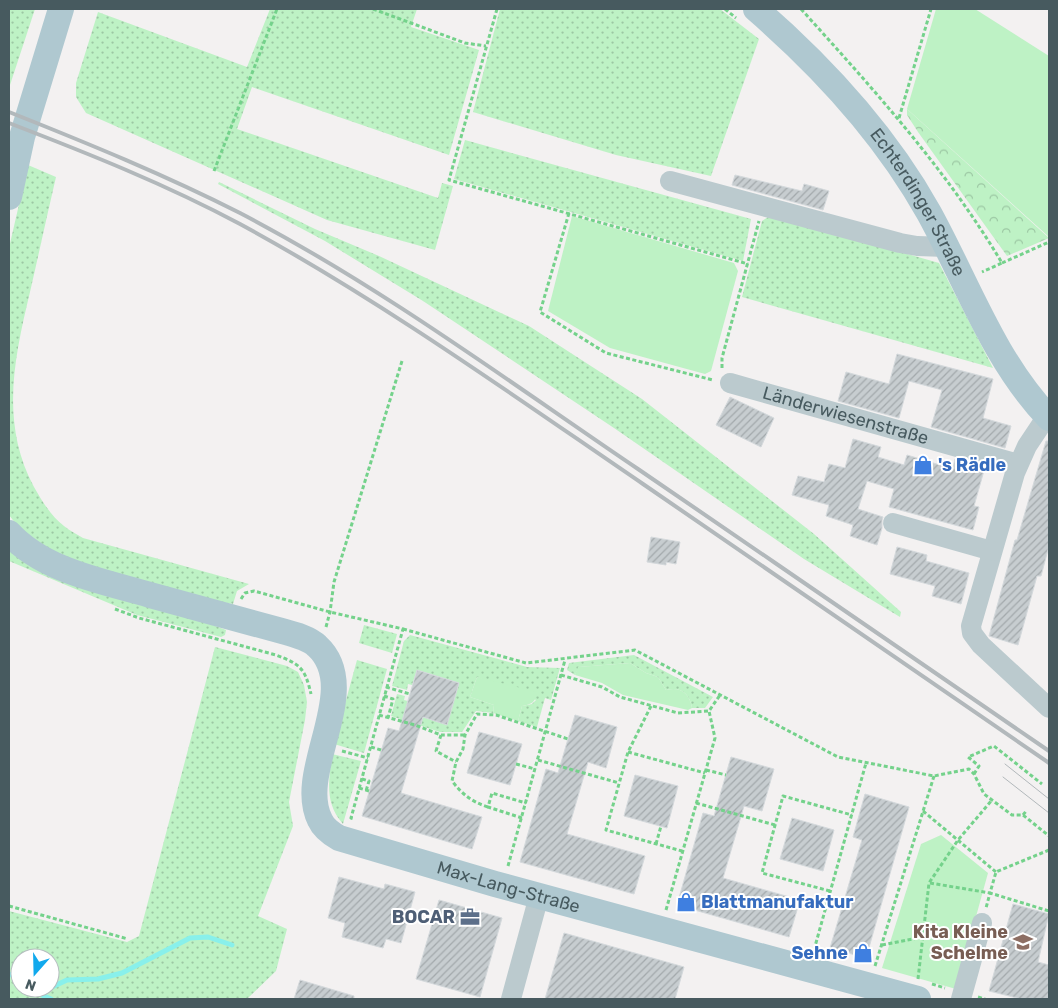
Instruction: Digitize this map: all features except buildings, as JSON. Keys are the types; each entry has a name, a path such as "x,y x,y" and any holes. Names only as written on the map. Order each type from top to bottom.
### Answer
{"main road":[{"path":"9,198 22,137 61,9"},
{"name":"Echterdinger Straße","path":"748,15 779,29 824,73 867,121 913,185 1003,356 1031,398 1048,417"},
{"name":"Max-Lang-Straße","path":"9,533 18,543 31,552 79,574 282,631 317,645 326,658 332,672 333,699 314,794 320,822 328,832 345,841 916,999"}],"street":[{"path":"670,181 900,243 917,246 946,246"},
{"name":"Länderwiesenstraße","path":"727,379 1018,464"},
{"path":"1048,417 1018,464 972,619 972,633 986,651 1049,708"},
{"path":"893,523 992,551"},
{"path":"511,999 539,896"},
{"path":"961,999 982,923"}],"path":[{"path":"214,172 277,9"},
{"path":"373,9 465,43 486,46"},
{"path":"497,9 449,180 748,264"},
{"path":"725,9 748,15"},
{"path":"801,9 899,118 953,186 1002,263"},
{"path":"899,118 931,9"},
{"path":"569,213 540,312 606,353 711,380 727,379 721,365 722,358 760,221"},
{"path":"963,280 1049,242"},
{"path":"402,361 334,582 330,612 403,628 526,663 565,660 635,650 838,757 934,776 969,769 974,774 984,794 1012,815 1023,815 1049,836"},
{"path":"360,821 351,818 403,628"},
{"path":"499,863 508,866 565,660"},
{"path":"561,676 602,687 620,697 678,713 709,711"},
{"path":"386,687 410,694"},
{"path":"666,910 715,738 709,711 720,695"},
{"path":"384,696 394,700 388,718"},
{"path":"651,706 628,752 606,830 682,851"},
{"path":"522,818 474,803 462,794 452,781 456,762 463,749 465,735 477,714 496,716 568,739"},
{"path":"379,715 415,725 441,735 465,735"},
{"path":"441,735 436,751 456,762"},
{"path":"371,746 382,750"},
{"path":"974,774 979,766 968,757 994,746 1042,784"},
{"path":"323,747 368,758"},
{"path":"628,752 726,775"},
{"path":"538,760 619,783"},
{"path":"813,951 866,763"},
{"path":"516,764 535,769"},
{"path":"870,986 934,776"},
{"path":"359,788 368,791 369,781 362,779"},
{"path":"488,808 492,793 526,803"},
{"path":"830,892 762,873 783,796 852,815"},
{"path":"916,999 929,883 958,840 992,800"},
{"path":"696,803 775,825"},
{"path":"1023,815 1027,810"},
{"path":"922,811 996,872"},
{"path":"656,844 661,826"},
{"path":"996,872 1049,850"},
{"path":"982,923 996,872"},
{"path":"929,883 990,893 1049,910"},
{"path":"9,906 128,939"},
{"path":"882,945 924,937"}],"green space":[{"path":"9,9 35,9 9,88"},
{"path":"270,9 417,9 411,27 479,50 449,155 252,87 237,129 438,198 442,183 453,186 435,250 327,220 86,113 76,97 76,83 98,12 247,67"},
{"path":"500,9 720,9 759,39 711,176 616,155 473,112"},
{"path":"936,9 975,9 1049,56 1049,237 907,109"},
{"path":"907,109 1049,238 1007,256 918,132 907,115"},
{"path":"465,140 751,219 743,261 454,179"},
{"path":"28,165 56,177 24,317 15,366 13,391 17,439 23,463 34,487 55,518 66,528 83,538 249,584 237,591 233,604 182,595 50,553 22,532 9,515 9,248"},
{"path":"219,182 315,229 379,256 529,326 642,399 814,534 901,612 900,617 804,559 614,428 423,301 325,241 218,184"},
{"path":"771,215 939,263 993,368 742,297 762,221"},
{"path":"572,216 734,263 738,271 711,371 705,374 610,348 548,311"},
{"path":"9,546 226,630 225,635 221,637 137,615 9,561"},
{"path":"364,625 397,634 392,653 359,643"},
{"path":"410,635 527,667 560,668 551,700 545,698 537,727 518,721 522,706 532,704 536,700 477,677 470,697 494,705 493,713 476,711 462,732 440,732 391,716 397,694 405,696 404,700 408,701 405,712 447,724 459,683 417,670 412,685 408,684 407,690 392,686 404,641"},
{"path":"215,647 287,666 298,672 304,685 307,702 289,802 293,826 258,916 287,929 276,971 247,999 9,999 9,911 127,942 139,936"},
{"path":"634,655 713,697 705,708 692,708 684,692 676,689 666,690 658,677 646,673 630,663 579,667 575,675 567,670 569,663"},
{"path":"357,660 387,669 364,753 334,744"},
{"path":"630,663 646,673 658,677 666,690 676,689 684,692 692,708 688,710 623,695 602,683 575,675 578,667"},
{"path":"477,677 537,692 535,699 531,704 522,706 518,721 493,713 494,705 470,697"},
{"path":"332,754 361,761 343,824 337,816 330,799 329,782"},
{"path":"941,835 988,873 956,989 882,968 921,844"}],"waterway":[{"path":"60,983 67,980 98,979 122,973 190,938 208,937 232,945"}],"tram line":[{"path":"1005,764 1049,799"},
{"path":"1003,777 1049,813"}],"railway":[{"path":"9,112 126,160 212,199 292,241 343,271 443,335 1049,751"},
{"path":"9,123 155,182 212,209 292,253 343,284 494,382 1049,763"}],"place":[{"name":"'s Rädle","path":"923,465"},
{"name":"Blattmanufaktur","path":"686,902"},
{"name":"BOCAR","path":"470,917"},
{"name":"Kita Kleine Schelme","path":"1023,942"},
{"name":"Sehne","path":"863,953"}]}
